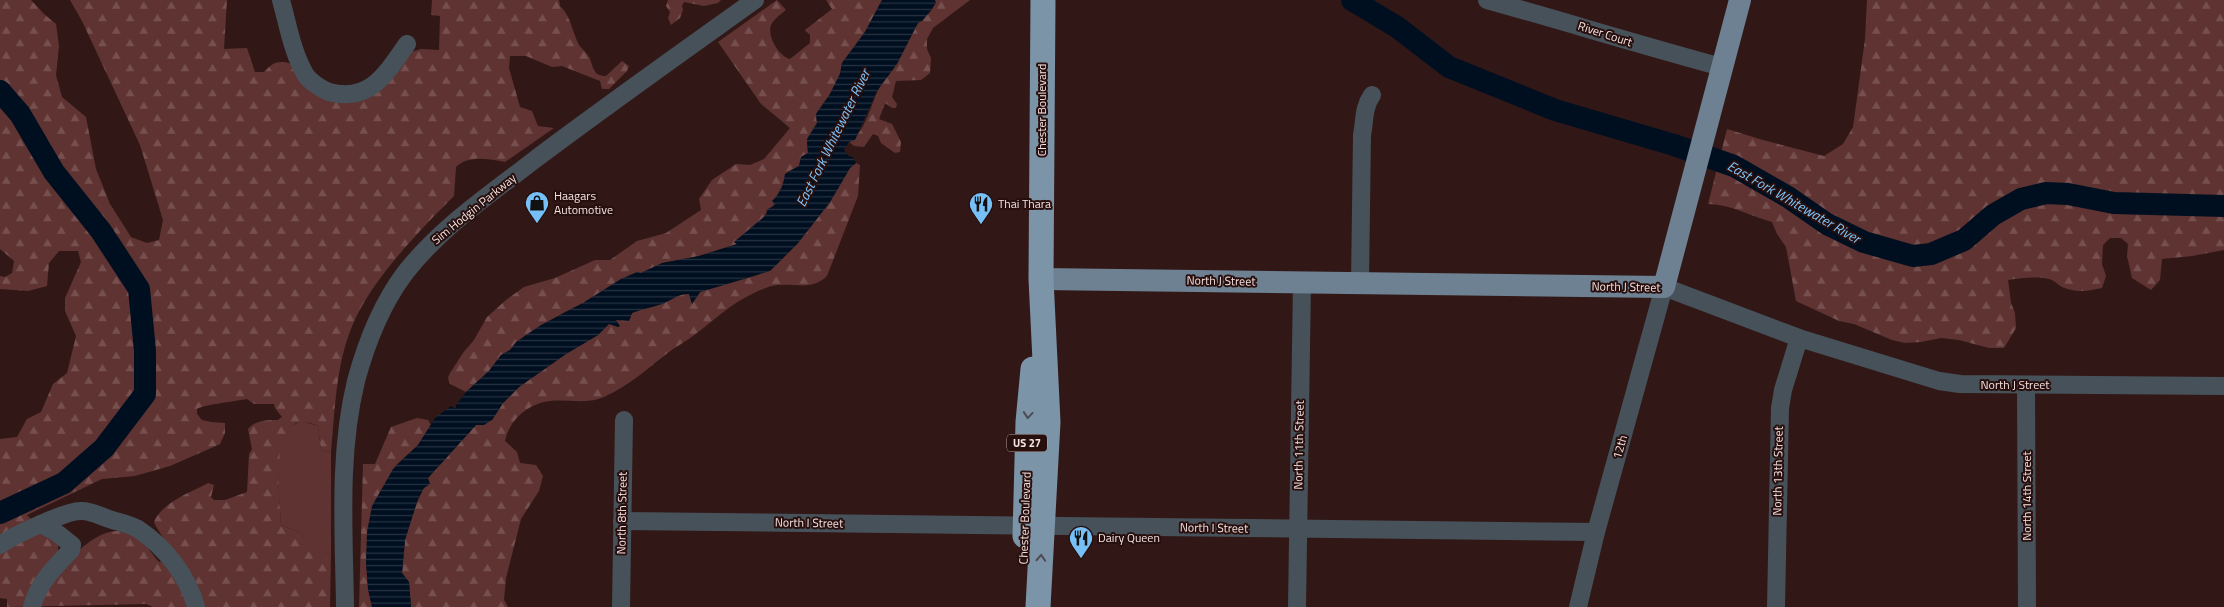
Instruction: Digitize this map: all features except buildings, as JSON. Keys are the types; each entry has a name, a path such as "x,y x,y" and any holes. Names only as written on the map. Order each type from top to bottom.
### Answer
{"highway":[{"name":"Chester Boulevard","path":"1038,607 1028,422 1041,279 1043,0"},
{"name":"Chester Boulevard","path":"1021,607 1034,526"}],"main road":[{"path":"1664,287 1740,0"},
{"name":"North J Street","path":"1041,279 1664,287"}],"street":[{"path":"281,0 292,44 306,76 323,90 343,95 362,93 382,79 407,44"},
{"name":"Sim Hodgin Parkway","path":"345,607 344,486 349,416 356,380 367,347 382,311 398,284 428,246 455,221 553,146 755,0"},
{"name":"River Court","path":"1487,0 1722,67"},
{"path":"1360,283 1362,135 1365,122 1364,112 1367,102 1372,95"},
{"name":"North 11th Street","path":"1296,607 1302,282"},
{"name":"North J Street","path":"1664,287 1799,338 1939,381 1960,384 2224,386"},
{"name":"12th","path":"1578,607 1596,532 1664,287"},
{"name":"North 13th Street","path":"1776,607 1780,408 1783,390 1799,338"},
{"name":"North 14th Street","path":"2026,385 2027,607"},
{"name":"North 8th Street","path":"621,607 624,420"},
{"path":"0,545 25,530 79,510 88,511 137,529 180,570 189,586 196,607"},
{"name":"North I Street","path":"622,521 1596,532"},
{"path":"32,607 35,597 48,575 72,550 72,545 41,524"}],"green space":[{"path":"0,0 31,0 56,24 59,46 56,75 62,97 86,117 96,169 110,204 131,237 147,243 159,240 163,220 140,145 82,21 70,0 227,0 224,49 247,48 255,72 264,72 271,65 278,62 296,66 314,76 346,99 408,53 421,49 439,50 440,16 431,15 432,0 559,0 560,6 569,19 579,45 588,56 596,73 606,76 622,61 629,66 627,71 609,89 602,89 600,81 562,66 552,67 526,56 510,56 509,68 520,107 532,111 538,126 554,128 505,162 473,159 456,167 454,196 384,273 361,307 353,324 347,339 340,371 331,452 321,450 318,426 301,422 290,427 283,440 280,457 279,495 281,525 299,532 316,551 331,553 330,607 153,607 146,604 7,607 7,599 0,598 0,439 17,437 27,419 41,412 53,384 67,373 76,336 65,311 65,298 81,262 78,251 59,251 49,263 47,286 28,291 0,289 0,276 5,277 12,273 14,261 0,249","holes":["247,399 254,404 274,404 282,417 278,420 258,422 248,429 252,449 249,454 247,492 225,500 214,500 211,497 214,485 208,483 185,494 163,509 154,522 175,559 159,562 141,541 131,534 121,531 103,534 70,558 58,556 58,544 27,515 102,479 135,476 170,466 220,444 225,433 225,423 202,420 197,414 197,409"]},
{"path":"668,0 721,0 718,3 704,6 684,2 680,18 671,25 668,18 670,12 666,6"},
{"path":"777,0 786,10 771,25 772,40 778,50 790,59 810,43 810,35 805,30 832,9 826,0 882,0 865,32 842,63 840,74 830,94 816,114 817,123 807,143 808,153 801,157 799,166 787,172 784,183 775,199 775,204 767,210 762,220 734,242 737,244 699,256 663,263 641,273 621,279 526,335 510,350 501,355 489,371 466,392 450,384 448,378 450,373 474,340 487,317 524,287 555,278 595,260 610,260 637,241 666,233 701,210 699,199 712,180 736,164 750,165 764,159 790,128 761,104 718,42"},
{"path":"935,0 970,0 933,28 927,39 927,49 931,58 930,73 921,80 896,81 892,97 897,104 896,108 892,108 885,103 879,119 892,124 901,142 900,152 895,153 881,143 878,136 873,134 864,147 854,146 849,142 860,132 878,90 896,64 915,27 932,10"},
{"path":"1867,0 2224,0 2224,250 2162,259 2160,280 2151,290 2132,278 2127,256 2128,244 2121,238 2110,238 2103,245 2102,264 2106,276 2102,288 2077,291 2062,287 2054,281 2039,278 2008,280 2016,328 2004,348 1989,348 1959,340 1941,338 1905,343 1892,340 1854,324 1839,321 1796,301 1786,247 1777,234 1772,222 1732,208 1708,204 1727,129 1824,156 1843,144 1853,127 1865,39"},
{"path":"856,163 860,165 858,196 827,276 821,281 809,285 777,285 758,291 730,307 693,336 614,392 592,400 542,402 528,409 515,420 507,433 505,441 517,452 520,463 536,465 543,476 539,491 521,519 506,578 504,600 508,607 411,607 409,582 402,573 405,540 415,507 428,478 476,425 492,420 503,403 519,387 566,354 598,335 609,323 618,327 616,320 630,319 632,313 658,305 681,294 689,294 692,304 700,292 758,275 775,266 798,243 830,202 850,168"},
{"path":"417,418 428,420 431,425 418,445 397,464 371,512 366,562 368,589 372,607 359,607 363,464 375,464 391,427"},
{"path":"302,421 318,426 321,450 331,452 331,553 316,552 299,532 281,525 278,473 281,445 285,434 291,426"}],"water":[{"path":"882,0 935,0 936,3 922,21 918,23 897,64 877,91 855,140 849,142 844,150 849,156 853,157 856,163 850,168 830,202 798,243 770,271 700,292 692,304 689,294 684,294 663,304 632,313 629,321 616,320 620,326 609,324 598,335 566,354 519,387 503,403 492,420 484,425 476,425 428,478 430,484 424,488 418,499 405,540 402,573 409,582 411,607 372,607 368,589 366,562 367,532 372,506 393,469 418,445 435,418 451,406 456,409 456,405 466,392 489,371 501,355 541,325 583,303 621,279 637,272 641,273 662,263 699,256 737,244 734,242 766,215 768,209 773,207 775,204 772,201 781,189 785,174 799,166 801,157 808,153 807,139 817,123 816,114 830,94 840,74 842,63 865,32"}],"waterway":[{"name":"East Fork Whitewater River","path":"1352,0 1397,27 1449,67 1555,110 1674,145 1734,166 1788,197 1827,224 1864,242 1913,256 1931,254 1964,240 1993,215 2021,199 2046,193 2068,194 2114,203 2224,206"},
{"path":"0,91 20,114 54,172 101,231 139,289 145,351 145,394 104,448 64,483 0,513"}],"place":[{"name":"Haagars Automotive","path":"537,224"},
{"name":"Thai Thara","path":"981,225"},
{"name":"Dairy Queen","path":"1081,559"}]}
